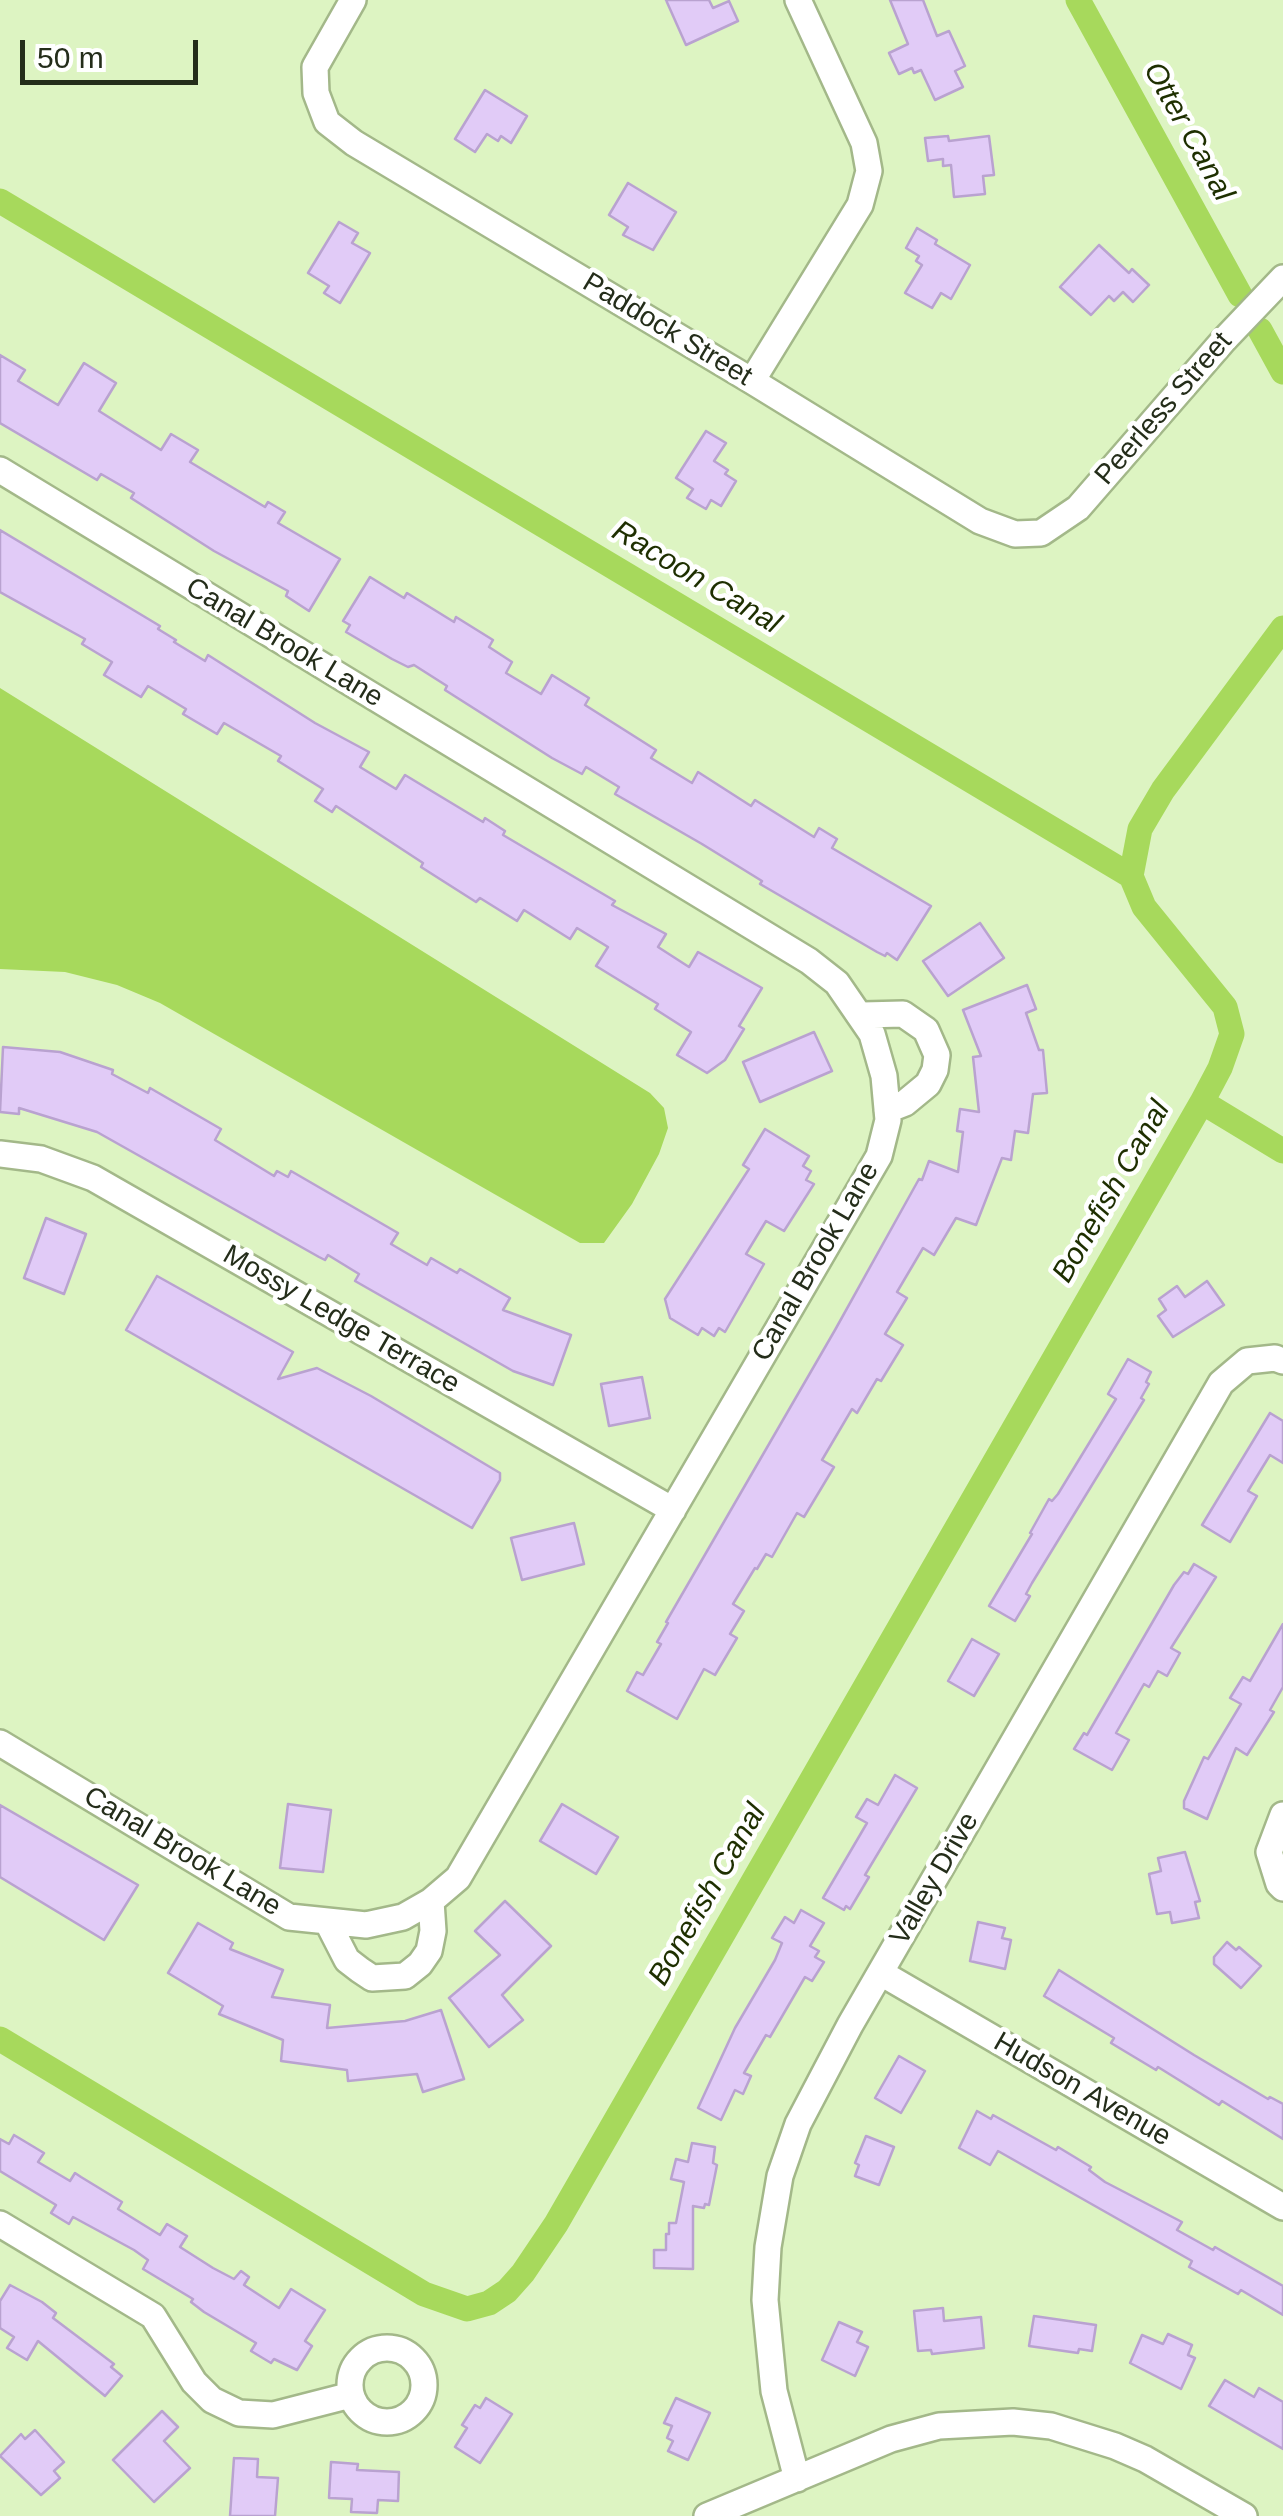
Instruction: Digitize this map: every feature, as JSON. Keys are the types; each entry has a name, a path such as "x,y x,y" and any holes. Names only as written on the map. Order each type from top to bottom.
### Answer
{"street":[{"name":"Paddock Street","path":"352,0 315,67 316,93 327,122 354,144 752,380 980,521 1015,534 1040,534"},
{"path":"752,380 860,205 869,171 864,144 798,0"},
{"name":"Peerless Street","path":"1040,534 1078,508 1222,341 1283,278"},
{"name":"Canal Brook Lane","path":"0,470 809,960 837,983 862,1016 876,1048 888,1110 878,1156 458,1878 430,1901 403,1917 366,1925 289,1917 0,1743"},
{"path":"862,1016 903,1014 926,1030 937,1056 936,1070 928,1084 905,1103 888,1110"},
{"name":"Mossy Ledge Terrace","path":"0,1154 40,1159 93,1178 673,1510"},
{"name":"Valley Drive","path":"797,2479 774,2391 765,2300 768,2247 780,2176 798,2124 1221,1383 1247,1362 1275,1358 1283,1362"},
{"path":"1283,1816 1270,1852 1278,1884 1283,1888"},
{"path":"328,1923 347,1960 360,1970 372,1978 405,1976 429,1951 433,1931 430,1901"},
{"name":"Hudson Avenue","path":"881,1973 1283,2207"},
{"path":"0,2224 153,2316 194,2382 212,2400 238,2413 273,2415 350,2395"},
{"path":"707,2516 908,2435 940,2426 1013,2422 1051,2426 1115,2446 1244,2516"}],"shaded area":[{"path":"0,688 650,1093 664,1108 668,1128 632,1204 604,1243 580,1243 160,1003 117,985 65,972 0,969"}],"building":[{"path":"666,0 709,0 713,8 729,1 738,21 686,45"},
{"path":"890,0 923,0 937,36 949,31 965,66 955,71 963,87 935,100 921,70 914,73 912,68 899,74 889,53 908,44"},
{"path":"485,90 527,116 511,143 501,136 498,141 487,134 475,152 455,139"},
{"path":"948,136 949,141 989,136 994,175 983,176 985,194 954,197 951,165 943,166 943,159 928,161 925,138"},
{"path":"628,183 676,212 653,250 623,235 628,227 609,215"},
{"path":"339,222 358,233 352,243 370,253 340,303 324,293 329,286 308,273"},
{"path":"917,228 970,265 951,299 941,293 932,308 905,293 922,265 916,261 919,256 906,248"},
{"path":"1099,245 1129,273 1132,269 1149,285 1133,302 1123,292 1114,301 1109,296 1091,315 1060,287"},
{"path":"0,355 25,370 18,381 58,405 84,363 116,383 99,411 161,450 171,434 198,450 190,462 265,507 268,502 285,512 278,523 340,559 309,611 286,596 288,591 214,551 131,498 134,493 101,474 97,480 0,423"},
{"path":"706,431 726,443 714,461 736,481 721,506 711,500 706,509 687,498 693,489 676,478"},
{"path":"0,530 160,626 158,629 174,642 205,661 208,655 315,723 369,752 360,767 396,789 405,775 483,822 485,818 505,831 503,835 615,901 612,905 666,934 658,947 689,967 698,952 762,988 739,1026 744,1029 725,1060 707,1073 677,1055 691,1032 655,1009 658,1004 596,966 608,947 577,928 570,939 524,910 517,921 480,898 476,902 336,806 332,812 315,801 323,789 278,761 281,756 224,723 217,734 148,686 141,697 104,675 112,662 82,644 85,639 0,592"},
{"path":"370,577 404,598 407,593 454,622 456,617 493,640 489,647 512,662 506,673 541,694 552,675 589,698 585,705 656,750 651,758 692,783 698,772 751,806 755,800 814,837 819,828 837,839 832,848 931,906 897,960 760,884 762,881 615,794 619,787 586,767 582,774 552,758 445,690 447,686 414,665 408,667 346,632 350,625 343,621"},
{"path":"980,923 1004,958 948,996 923,961"},
{"path":"1027,985 1036,1009 1026,1013 1039,1050 1043,1050 1047,1093 1033,1094 1028,1133 1015,1131 1011,1160 1002,1158 976,1225 956,1218 934,1255 923,1248 897,1292 907,1298 885,1334 903,1345 857,1413 852,1409 822,1460 834,1467 804,1517 797,1513 772,1557 766,1554 733,1604 744,1611 730,1634 737,1638 715,1675 704,1669 677,1719 627,1691 637,1672 643,1675 661,1644 657,1642 666,1622 919,1179 922,1180 929,1161 958,1172 963,1132 957,1131 960,1109 979,1112 973,1057 981,1056 963,1010"},
{"path":"814,1032 832,1071 760,1102 743,1062"},
{"path":"3,1047 60,1052 113,1070 112,1074 148,1093 150,1088 221,1129 215,1140 274,1176 277,1171 288,1177 291,1171 398,1233 391,1244 427,1265 431,1258 457,1273 460,1269 510,1298 503,1310 571,1335 553,1385 513,1371 355,1281 359,1274 328,1255 325,1260 319,1257 97,1132 19,1108 19,1114 0,1112"},
{"path":"765,1129 809,1156 803,1166 811,1171 806,1180 814,1184 784,1231 766,1221 746,1254 764,1264 725,1332 719,1328 714,1336 702,1328 698,1335 670,1318 665,1299 749,1169 743,1165"},
{"path":"46,1218 86,1234 64,1294 24,1278"},
{"path":"157,1276 293,1352 278,1379 317,1368 500,1473 500,1480 472,1528 126,1330"},
{"path":"1207,1281 1224,1305 1173,1337 1158,1316 1166,1310 1159,1299 1177,1286 1185,1297"},
{"path":"1128,1359 1151,1372 1141,1398 1144,1400 1032,1583 1026,1594 1030,1596 1015,1621 989,1606 1049,1499 1052,1501 1058,1494 1116,1399 1108,1394"},
{"path":"642,1377 650,1418 609,1426 601,1384"},
{"path":"1270,1413 1283,1421 1283,1463 1270,1455 1248,1491 1257,1496 1230,1542 1202,1525"},
{"path":"574,1523 584,1564 522,1580 511,1538"},
{"path":"1194,1564 1216,1577 1171,1648 1180,1653 1167,1676 1158,1671 1149,1687 1144,1684 1116,1733 1129,1740 1112,1770 1074,1749 1084,1733 1087,1735 1174,1585"},
{"path":"1283,1624 1283,1687 1270,1710 1274,1712 1247,1755 1236,1748 1207,1819 1184,1808 1184,1801 1204,1757 1208,1759 1241,1704 1230,1698 1243,1677 1250,1681"},
{"path":"972,1639 999,1654 974,1696 948,1681"},
{"path":"895,1775 917,1788 865,1875 869,1877 850,1909 846,1906 844,1910 823,1898 867,1823 856,1817 867,1799 878,1805"},
{"path":"288,1804 331,1810 323,1872 280,1868"},
{"path":"562,1804 618,1837 596,1874 540,1841"},
{"path":"0,1805 138,1885 104,1940 0,1877"},
{"path":"1185,1852 1200,1901 1195,1902 1199,1918 1172,1923 1170,1912 1157,1914 1149,1874 1161,1871 1158,1858"},
{"path":"505,1901 551,1946 502,1995 523,2020 489,2047 449,1998 500,1955 475,1931"},
{"path":"801,1910 824,1923 810,1946 819,1951 815,1957 824,1962 812,1981 805,1977 770,2037 766,2035 744,2073 751,2076 743,2094 735,2090 721,2120 698,2108 735,2028 775,1960 782,1943 772,1938 785,1917 794,1923"},
{"path":"978,1922 1005,1928 1002,1938 1011,1940 1005,1969 970,1961"},
{"path":"198,1923 233,1943 230,1949 283,1970 272,1997 330,2005 327,2028 405,2021 441,2010 464,2079 423,2092 417,2074 348,2081 347,2070 281,2061 283,2040 219,2014 223,2006 168,1973"},
{"path":"1227,1942 1261,1966 1241,1988 1214,1964 1214,1957"},
{"path":"1059,1970 1194,2055 1283,2104 1283,2139 1222,2101 1219,2105 1158,2067 1156,2070 1111,2043 1114,2038 1044,1996"},
{"path":"899,2056 925,2071 901,2113 875,2098"},
{"path":"977,2111 991,2119 993,2115 1056,2150 1058,2147 1091,2167 1089,2170 1105,2182 1182,2222 1177,2230 1283,2286 1283,2315 1241,2290 1238,2294 1189,2267 1192,2261 998,2151 990,2165 959,2148"},
{"path":"14,2135 44,2153 38,2162 70,2181 75,2173 122,2202 118,2209 160,2235 167,2224 187,2236 180,2247 213,2268 234,2279 241,2271 249,2277 244,2285 279,2308 291,2289 325,2310 305,2341 312,2346 297,2370 274,2359 271,2363 251,2351 256,2343 143,2269 148,2260 73,2217 69,2224 51,2213 56,2205 0,2171 0,2139 9,2144"},
{"path":"866,2136 894,2147 879,2185 855,2176 859,2165 855,2163"},
{"path":"692,2143 715,2147 713,2163 717,2165 709,2205 693,2206 693,2269 654,2268 654,2250 666,2250 669,2223 676,2223 684,2182 671,2179 676,2159 688,2162"},
{"path":"10,2285 42,2302 56,2313 53,2318 114,2364 111,2367 122,2376 105,2396 38,2341 27,2360 7,2348 14,2337 0,2328 0,2301"},
{"path":"943,2308 944,2321 981,2317 984,2348 932,2354 931,2350 918,2351 914,2311"},
{"path":"1034,2316 1096,2325 1092,2351 1079,2349 1078,2353 1029,2346"},
{"path":"839,2322 862,2332 857,2342 868,2347 855,2376 822,2360"},
{"path":"1168,2334 1192,2345 1188,2355 1195,2358 1181,2389 1130,2363 1142,2335 1163,2344"},
{"path":"1225,2380 1254,2397 1259,2388 1283,2402 1283,2449 1209,2406"},
{"path":"486,2398 512,2414 480,2463 455,2447 467,2428 462,2425 475,2405 480,2408"},
{"path":"676,2398 710,2413 688,2460 668,2451 673,2441 667,2438 672,2426 664,2423"},
{"path":"162,2411 178,2427 164,2441 190,2468 154,2502 113,2460"},
{"path":"35,2430 64,2462 54,2471 60,2478 41,2495 0,2456 21,2434 25,2439"},
{"path":"234,2458 258,2459 257,2477 278,2478 275,2516 230,2516"},
{"path":"331,2462 358,2464 357,2470 399,2472 398,2501 378,2500 377,2513 351,2512 352,2499 329,2498"}],"waterway":[{"name":"Otter Canal","path":"1078,0 1240,295"},
{"name":"Racoon Canal","path":"0,201 1131,876 1144,907 1225,1007 1232,1034 1202,1102"},
{"name":"Otter Canal","path":"1260,330 1283,372"},
{"path":"1131,876 1140,829 1163,790 1283,628"},
{"name":"Bonefish Canal","path":"0,2039 424,2294 467,2309 489,2303 507,2291 556,2224 1202,1102 1283,1151"}]}
